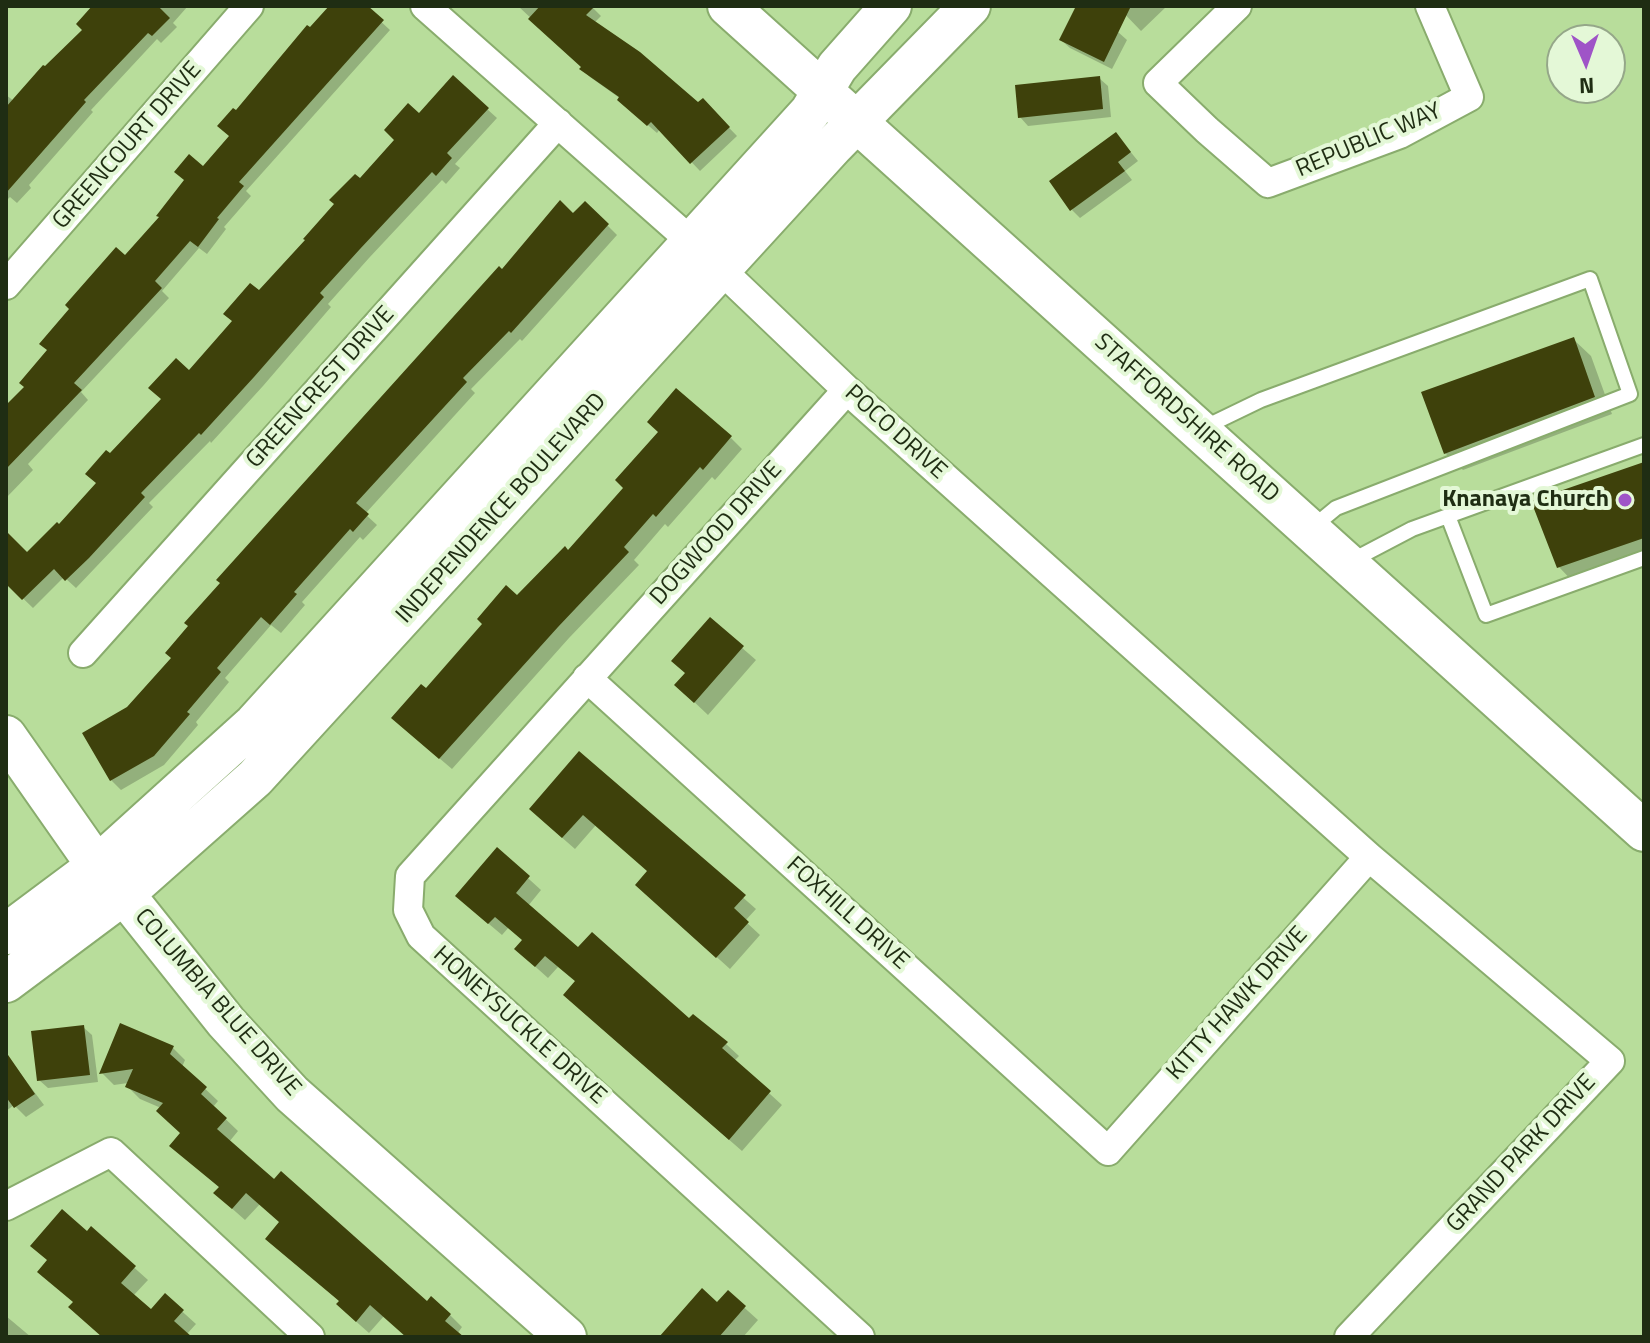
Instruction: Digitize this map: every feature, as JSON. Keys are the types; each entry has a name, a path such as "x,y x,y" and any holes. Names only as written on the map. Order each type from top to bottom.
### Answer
{"main road":[{"name":"STAFFORDSHIRE ROAD","path":"728,6 1644,831"},
{"name":"INDEPENDENCE BOULEVARD","path":"707,256 810,112 843,60 891,6"},
{"name":"INDEPENDENCE BOULEVARD","path":"6,982 124,894 255,778 421,571 707,256 857,120 970,6"},
{"name":"INDEPENDENCE BOULEVARD","path":"6,934 97,866 421,571"},
{"name":"COLUMBIA BLUE DRIVE","path":"6,736 97,866 124,894 226,1022 292,1094 566,1337"}],"street":[{"name":"GREENCOURT DRIVE","path":"6,285 249,6"},
{"name":"POCO DRIVE","path":"425,6 707,256 847,390 1369,857"},
{"name":"REPUBLIC WAY","path":"1237,6 1158,83 1268,183 1400,134 1469,97 1430,6"},
{"name":"GREENCREST DRIVE","path":"83,653 558,123"},
{"name":"DOGWOOD DRIVE","path":"587,678 847,390"},
{"name":"FOXHILL DRIVE","path":"587,678 1108,1151"},
{"name":"HONEYSUCKLE DRIVE","path":"587,678 410,876 408,910 421,936 860,1337"},
{"name":"KITTY HAWK DRIVE","path":"1108,1151 1369,857"},
{"name":"GRAND PARK DRIVE","path":"1349,1337 1610,1061 1369,857"},
{"path":"6,1206 111,1152 310,1337"}],"lane":[{"path":"1199,430 1261,400 1590,279 1630,394 1336,508 1309,529"},
{"path":"1347,563 1412,529 1644,445"},
{"path":"1448,516 1486,615 1644,558"}],"building":[{"path":"92,6 158,6 170,18 152,36 148,33 84,100 86,102 6,193 6,107 43,65 82,30 76,24"},
{"path":"329,6 368,6 384,20 239,182 244,186 198,247 190,241 155,281 162,288 74,383 82,390 6,469 6,405 24,387 19,383 47,350 39,344 69,309 65,305 116,247 125,255 159,217 156,216 184,180 174,172 189,154 203,166 229,136 217,126 233,108 236,110 307,25 310,27"},
{"path":"540,6 595,6 586,15 640,52 698,102 703,98 730,127 690,164 651,122 647,126 617,100 619,97 579,69 581,67 528,19"},
{"path":"1076,6 1131,6 1104,62 1059,40"},
{"path":"453,75 489,108 447,153 452,158 436,176 432,172 320,293 324,297 201,435 199,433 141,493 145,497 89,558 65,581 54,569 22,600 6,584 6,531 27,552 57,522 59,524 96,483 85,474 106,450 110,453 161,399 148,388 176,358 189,370 232,321 223,314 250,283 259,290 334,204 329,200 355,174 360,178 394,140 384,130 408,103 419,113"},
{"path":"1100,76 1103,109 1018,118 1015,85"},
{"path":"1116,132 1131,152 1118,162 1125,171 1070,211 1049,181"},
{"path":"560,200 573,213 585,201 609,224 511,333 509,331 463,378 467,382 356,503 369,514 353,532 350,529 294,592 297,594 270,625 261,617 217,668 221,672 154,756 110,781 82,733 127,707 171,658 165,653 188,626 184,623 220,583 216,580 499,266 502,269"},
{"path":"1574,337 1595,397 1444,454 1421,392"},
{"path":"676,388 732,436 656,517 653,514 624,547 629,552 439,759 391,718 421,684 426,688 482,624 477,619 506,585 517,595 565,546 568,550 623,488 615,480 658,432 647,422"},
{"path":"1644,462 1644,538 1557,568 1531,501"},
{"path":"710,617 744,646 694,703 674,685 685,673 671,661"},
{"path":"579,751 746,895 734,908 749,922 716,958 635,885 647,871 583,815 562,838 529,809"},
{"path":"497,847 530,876 516,893 578,947 592,932 689,1018 693,1014 728,1042 722,1048 771,1091 729,1140 563,995 575,981 545,956 535,967 514,949 522,940 495,917 488,924 455,896"},
{"path":"120,1023 174,1046 170,1054 207,1087 201,1094 227,1118 217,1129 274,1179 281,1171 427,1301 431,1296 451,1314 445,1321 464,1337 406,1337 370,1305 356,1322 336,1304 339,1301 265,1239 279,1222 246,1193 232,1209 213,1193 219,1187 169,1146 180,1133 156,1111 163,1103 125,1087 133,1069 99,1074"},
{"path":"84,1025 90,1075 37,1081 31,1031"},
{"path":"6,1052 35,1094 14,1108 6,1097"},
{"path":"62,1209 87,1231 91,1226 136,1266 121,1283 151,1309 165,1293 184,1310 174,1321 192,1337 102,1337 68,1307 73,1302 37,1272 47,1260 30,1246"},
{"path":"702,1288 717,1302 728,1290 746,1306 719,1337 659,1337"}],"place":[{"name":"Knanaya Church","path":"1625,500"}]}
